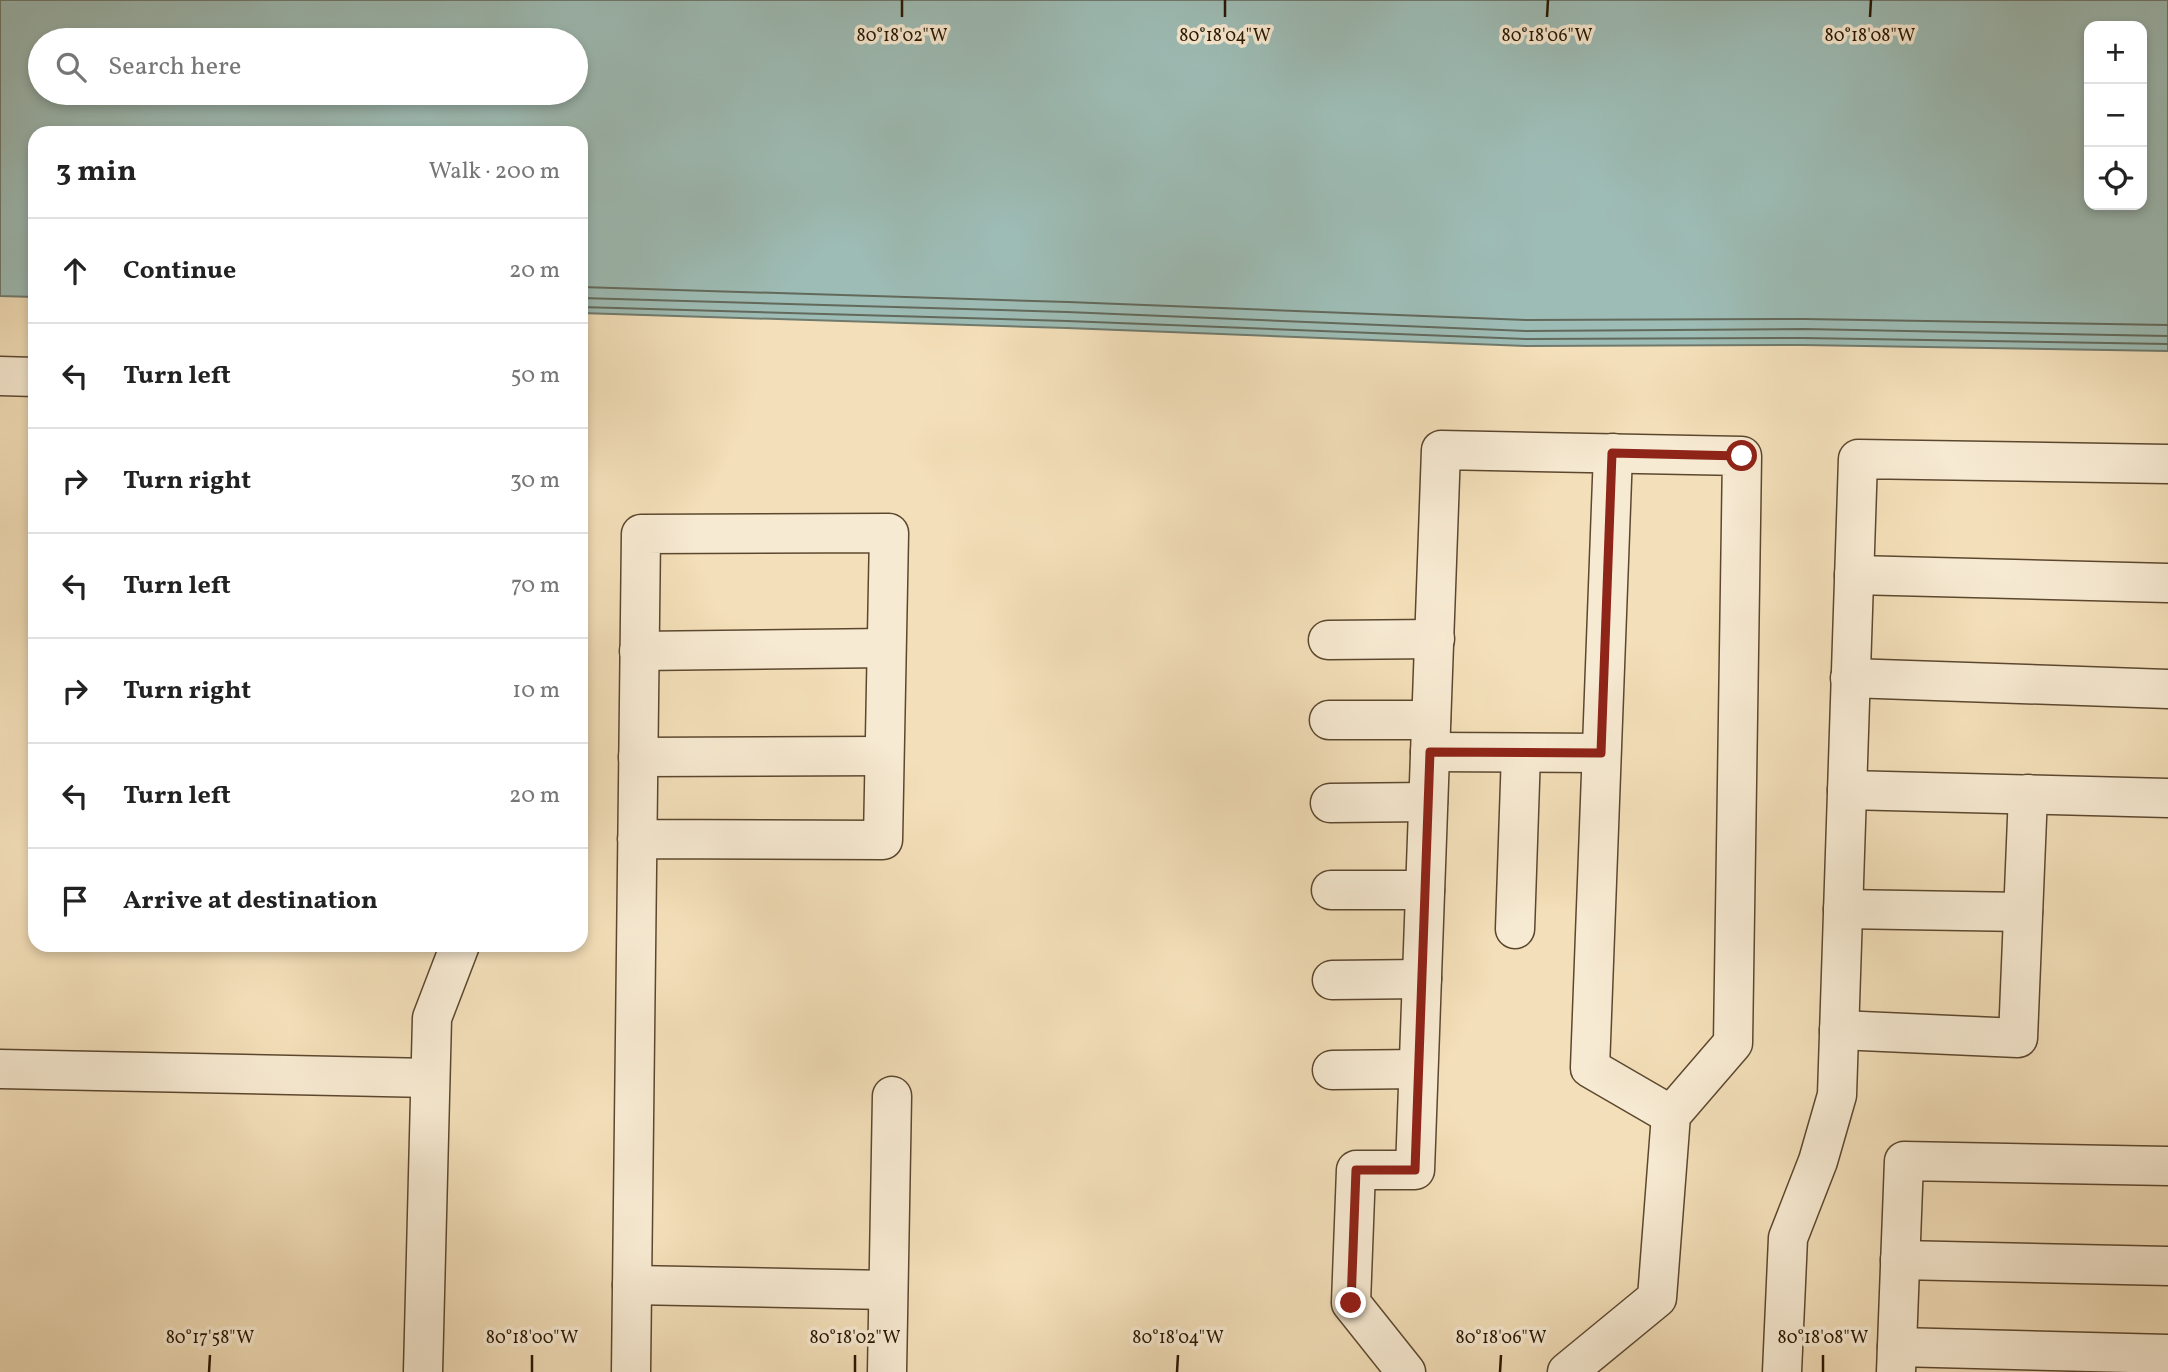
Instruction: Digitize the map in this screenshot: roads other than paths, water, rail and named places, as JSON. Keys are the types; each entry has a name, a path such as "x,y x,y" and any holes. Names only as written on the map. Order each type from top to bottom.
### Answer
{"lane":[{"path":"0,376 28,377"},
{"path":"1406,1372 1351,1303 1356,1170 1415,1170 1441,450 1742,456 1732,1043 1671,1115 1657,1298 1567,1372"},
{"path":"1612,453 1590,1068 1671,1115"},
{"path":"1782,1372 1788,1238 1818,1161 1837,1095 1858,459 2168,464"},
{"path":"631,1372 639,651 641,534 889,533 883,840 637,839"},
{"path":"1854,575 2168,583"},
{"path":"1328,640 1435,639"},
{"path":"639,651 887,648"},
{"path":"1850,678 2168,689"},
{"path":"1329,720 1521,753 1601,753"},
{"path":"1515,929 1521,753"},
{"path":"638,757 884,756"},
{"path":"1847,790 2168,798"},
{"path":"1839,1030 2018,1038 2028,794"},
{"path":"1330,803 1428,802"},
{"path":"1331,890 1425,890"},
{"path":"1843,909 2023,912"},
{"path":"423,1372 432,1018 457,952"},
{"path":"1332,980 1422,979"},
{"path":"0,1069 430,1079"},
{"path":"1332,1070 1419,1069"},
{"path":"887,1372 892,1096"},
{"path":"2168,1166 1905,1161 1896,1359 2168,1354"},
{"path":"1900,1259 2168,1266"},
{"path":"632,1285 888,1290"}],"water":[{"path":"0,0 2168,0 2168,351 1803,345 1526,346 588,313 588,126 28,126 28,297 0,296"}]}
